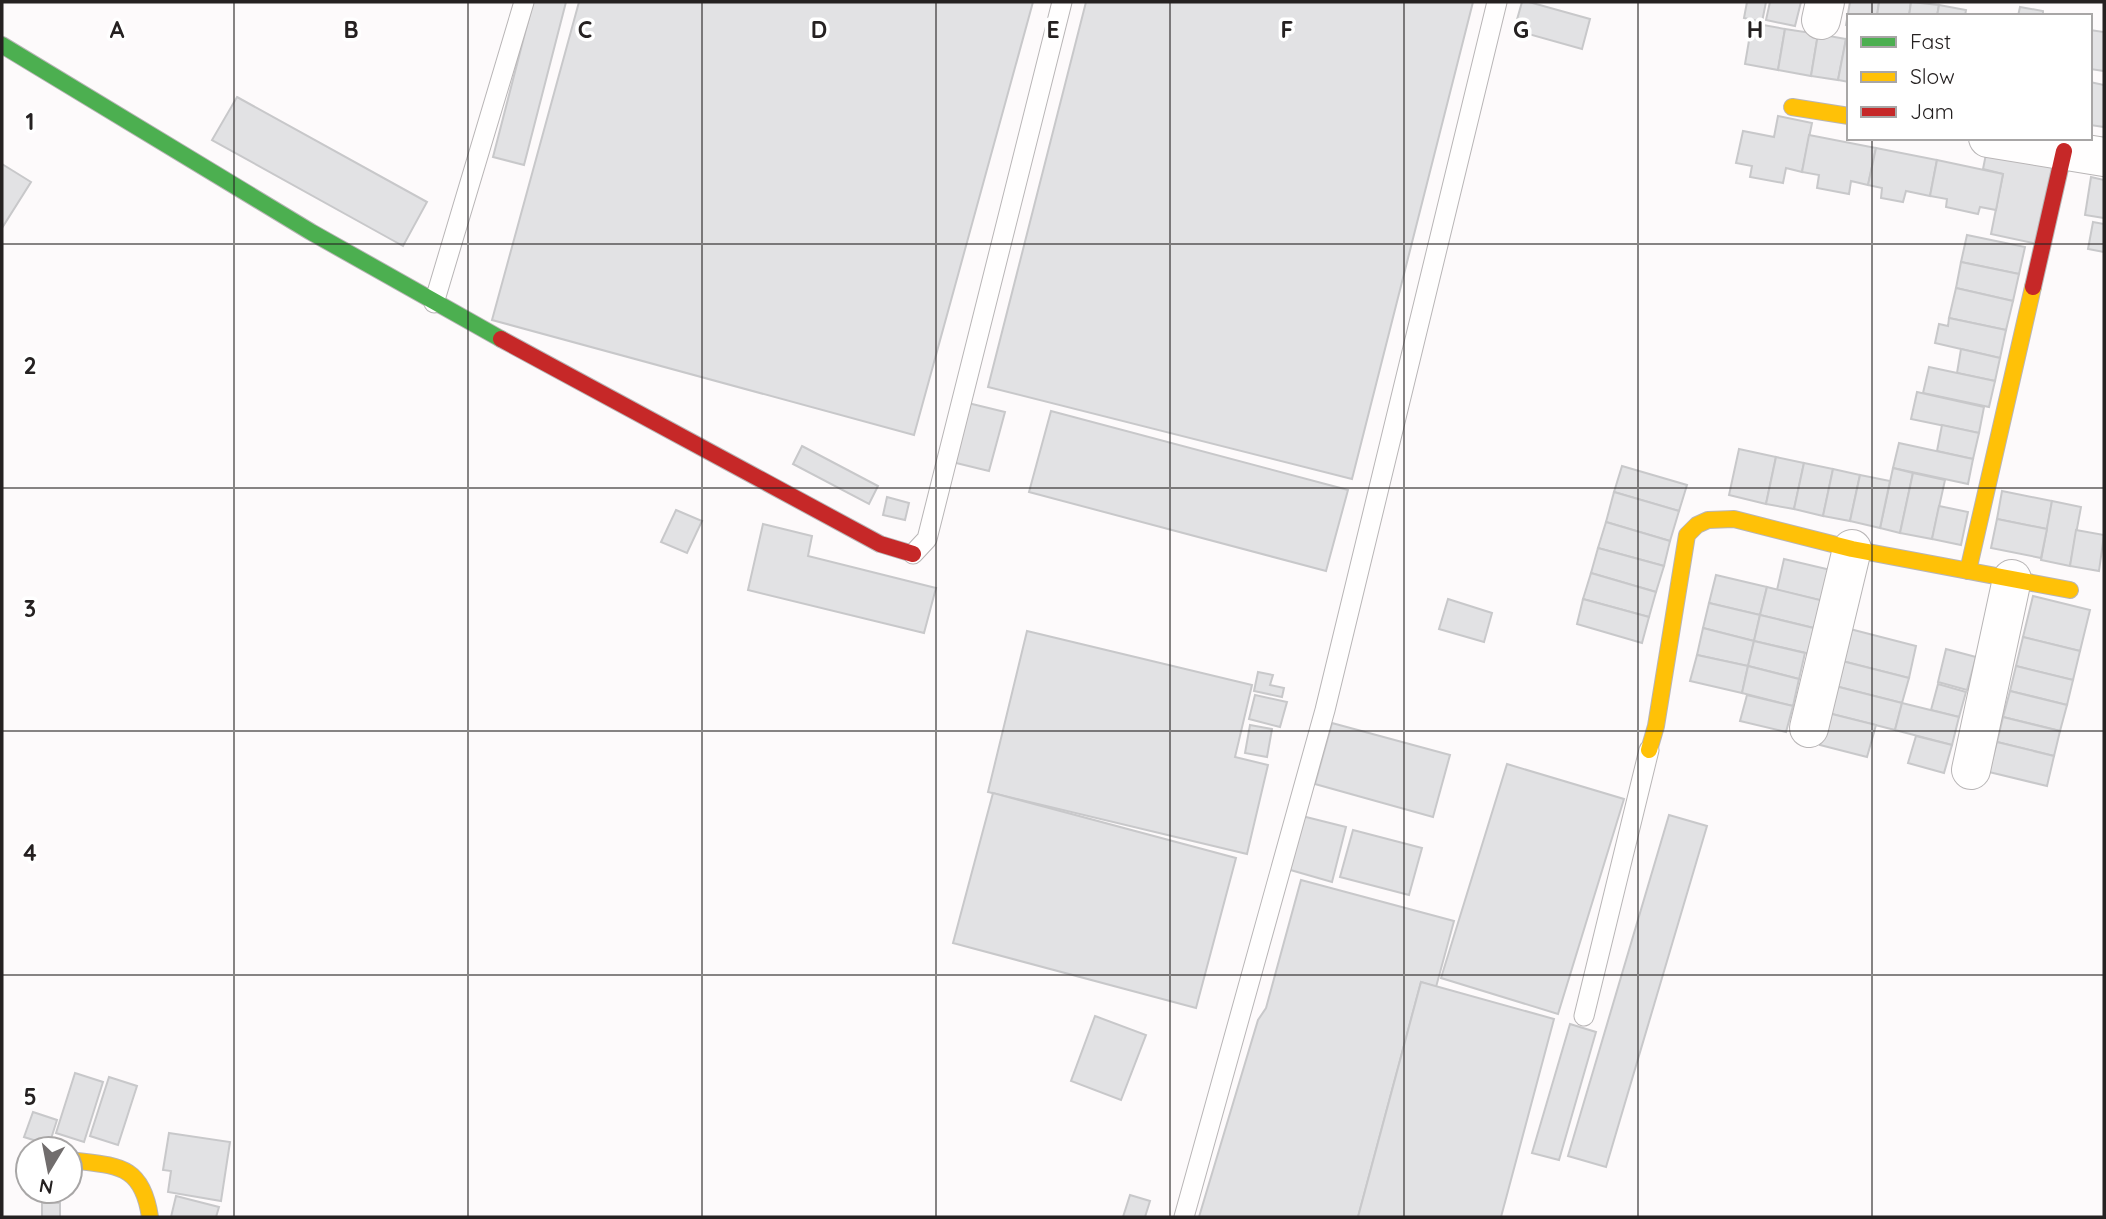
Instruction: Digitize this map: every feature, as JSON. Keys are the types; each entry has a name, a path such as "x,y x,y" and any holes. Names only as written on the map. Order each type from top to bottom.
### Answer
{"street":[{"path":"2,44 311,232 434,303 880,544 913,554"},
{"path":"1792,107 1847,116"},
{"path":"2001,140 2104,157"},
{"path":"1968,571 2064,150"},
{"path":"1649,750 1656,726 1687,535 1704,521 1718,517 1734,519 1852,549 2070,590"},
{"path":"1809,728 1852,549"},
{"path":"1971,770 2012,579"},
{"path":"84,1163 131,1172 144,1186 150,1217"}],"lane":[{"path":"434,303 524,2"},
{"path":"913,554 927,539 1062,2"},
{"path":"1184,1217 1325,710 1497,2"},
{"path":"1584,1016 1649,750"}],"building":[{"path":"533,2 566,2 524,165 493,157"},
{"path":"579,2 1033,2 914,435 492,320"},
{"path":"1086,2 1473,2 1352,479 988,387"},
{"path":"1522,2 1590,19 1582,49 1514,30"},
{"path":"1747,2 1766,2 1762,22 1744,18"},
{"path":"1770,2 1801,2 1795,26 1766,20"},
{"path":"1850,2 1879,2 1877,14 1848,14"},
{"path":"1879,2 1911,2 1909,14 1877,14"},
{"path":"1911,2 1939,5 1937,14 1909,14"},
{"path":"1939,5 1966,10 1965,14 1937,14"},
{"path":"2020,7 2043,11 2043,14 2018,14"},
{"path":"1752,23 1785,29 1778,70 1745,64"},
{"path":"1785,29 1818,34 1811,76 1778,70"},
{"path":"2092,30 2104,32 2104,71 2092,69"},
{"path":"1818,34 1846,39 1838,80 1811,76"},
{"path":"1846,39 1847,82 1838,80"},
{"path":"2092,82 2104,85 2104,127 2092,125"},
{"path":"237,97 427,202 403,246 212,140"},
{"path":"1778,116 1812,123 1802,172 1786,168 1783,183 1750,177 1752,166 1736,163 1743,131 1774,137"},
{"path":"1809,135 1876,148 1868,185 1851,181 1849,194 1817,188 1819,175 1802,172"},
{"path":"1988,144 2054,166 2038,244 1991,234 2003,174 1983,169"},
{"path":"1876,148 1937,160 1930,196 1906,191 1903,202 1881,198 1882,188 1868,185"},
{"path":"1937,160 2003,174 1996,210 1980,207 1978,214 1946,207 1947,199 1930,196"},
{"path":"2,164 31,182 2,228"},
{"path":"2091,177 2104,180 2104,218 2085,215"},
{"path":"2093,222 2104,224 2104,252 2088,249"},
{"path":"1967,235 2025,247 2019,274 1961,262"},
{"path":"1961,262 2019,274 2013,301 1956,288"},
{"path":"1956,288 2013,301 2006,330 1949,318"},
{"path":"1949,318 2006,330 2000,358 1935,343 1939,324 1948,326"},
{"path":"1961,349 2000,358 1995,381 1957,373"},
{"path":"1929,367 1995,381 1989,407 1923,393"},
{"path":"1917,392 1984,407 1979,433 1911,419"},
{"path":"968,403 1005,412 989,471 952,462"},
{"path":"1051,411 1348,490 1326,571 1029,492"},
{"path":"1942,425 1979,433 1973,459 1937,451"},
{"path":"1899,443 1973,459 1968,484 1893,468"},
{"path":"802,446 878,486 869,504 793,464"},
{"path":"1739,449 1776,457 1766,504 1729,495"},
{"path":"1776,457 1804,463 1794,509 1766,504"},
{"path":"1804,463 1833,469 1823,516 1794,509"},
{"path":"1622,466 1687,485 1679,511 1614,492"},
{"path":"1893,468 1913,473 1900,533 1880,528"},
{"path":"1833,469 1860,475 1850,521 1823,516"},
{"path":"1913,473 1945,480 1932,539 1900,533"},
{"path":"1860,475 1890,481 1880,528 1850,521"},
{"path":"2002,491 2052,501 2047,529 1997,519"},
{"path":"1614,492 1679,511 1670,541 1606,522"},
{"path":"887,497 909,503 905,520 883,515"},
{"path":"2052,501 2081,507 2070,566 2041,560"},
{"path":"1939,506 1968,512 1961,545 1932,539"},
{"path":"676,510 702,521 687,553 661,542"},
{"path":"1997,519 2047,529 2041,558 1991,548"},
{"path":"1606,522 1670,541 1664,566 1598,548"},
{"path":"763,524 812,536 808,556 936,588 924,633 748,590"},
{"path":"2076,530 2104,535 2099,571 2070,566"},
{"path":"1598,548 1664,566 1656,592 1591,573"},
{"path":"1784,559 1835,571 1828,602 1777,590"},
{"path":"1591,573 1656,592 1649,617 1583,599"},
{"path":"1716,575 1767,587 1760,615 1709,603"},
{"path":"1767,587 1828,602 1822,630 1760,615"},
{"path":"2033,596 2090,610 2080,651 2023,637"},
{"path":"1448,599 1492,613 1484,642 1439,629"},
{"path":"1583,599 1649,617 1642,643 1577,624"},
{"path":"1709,603 1760,615 1754,641 1703,628"},
{"path":"1760,615 1822,630 1815,655 1754,641"},
{"path":"1703,628 1754,641 1748,666 1697,655"},
{"path":"1850,629 1916,646 1909,678 1842,661"},
{"path":"1027,631 1252,685 1235,757 1268,765 1247,854 988,792"},
{"path":"2023,637 2080,651 2073,680 2016,666"},
{"path":"1754,641 1805,653 1799,679 1748,666"},
{"path":"1946,649 1976,657 1967,690 1938,682"},
{"path":"1697,655 1748,666 1742,693 1690,681"},
{"path":"1842,661 1909,678 1902,703 1835,686"},
{"path":"1748,666 1799,679 1793,706 1742,693"},
{"path":"2016,666 2073,680 2067,705 2010,691"},
{"path":"1258,672 1273,675 1270,685 1284,688 1282,697 1254,691"},
{"path":"1938,684 1966,692 1959,717 1931,710"},
{"path":"1835,686 1902,703 1895,730 1828,713"},
{"path":"2010,691 2067,705 2060,731 2003,717"},
{"path":"1255,695 1287,702 1280,727 1249,719"},
{"path":"1747,695 1793,706 1786,732 1740,721"},
{"path":"1902,703 1959,717 1952,745 1895,730"},
{"path":"1828,713 1876,725 1867,757 1820,745"},
{"path":"2003,717 2060,731 2054,756 1997,742"},
{"path":"1332,723 1450,755 1433,817 1315,784"},
{"path":"1250,725 1272,729 1267,757 1245,753"},
{"path":"1916,736 1952,745 1944,773 1908,763"},
{"path":"1997,742 2054,756 2047,786 1989,772"},
{"path":"1507,764 1624,799 1558,1014 1441,978"},
{"path":"993,793 1236,858 1196,1008 953,943"},
{"path":"1669,815 1707,826 1606,1167 1568,1156"},
{"path":"1302,816 1346,827 1332,882 1287,869"},
{"path":"1353,830 1422,848 1409,895 1340,877"},
{"path":"1301,880 1454,921 1436,987 1421,982 1358,1217 1199,1217 1258,1020 1266,1008"},
{"path":"1421,982 1554,1019 1501,1217 1358,1217"},
{"path":"1095,1016 1146,1035 1121,1100 1071,1081"},
{"path":"1570,1024 1596,1032 1559,1160 1532,1153"},
{"path":"75,1073 103,1082 84,1142 84,1135 56,1133"},
{"path":"109,1077 137,1086 118,1145 90,1136"},
{"path":"33,1112 57,1120 52,1135 25,1135"},
{"path":"169,1133 230,1142 221,1201 168,1192 171,1171 163,1170"},
{"path":"1130,1195 1150,1201 1145,1217 1123,1217"},
{"path":"176,1196 219,1207 216,1217 171,1217"},
{"path":"42,1205 60,1205 60,1217 42,1217"}],"traffic: fast":[{"path":"2,45 311,232 501,339"}],"traffic: slow":[{"path":"1792,107 1847,116"},
{"path":"1968,571 2033,287"},
{"path":"1649,750 1656,726 1687,535 1697,525 1708,520 1734,519 1852,549 2070,590"},
{"path":"84,1162 113,1166 133,1177 141,1186 150,1217"}],"traffic: jam":[{"path":"2033,287 2064,151"},
{"path":"501,339 880,544 913,554"}]}
